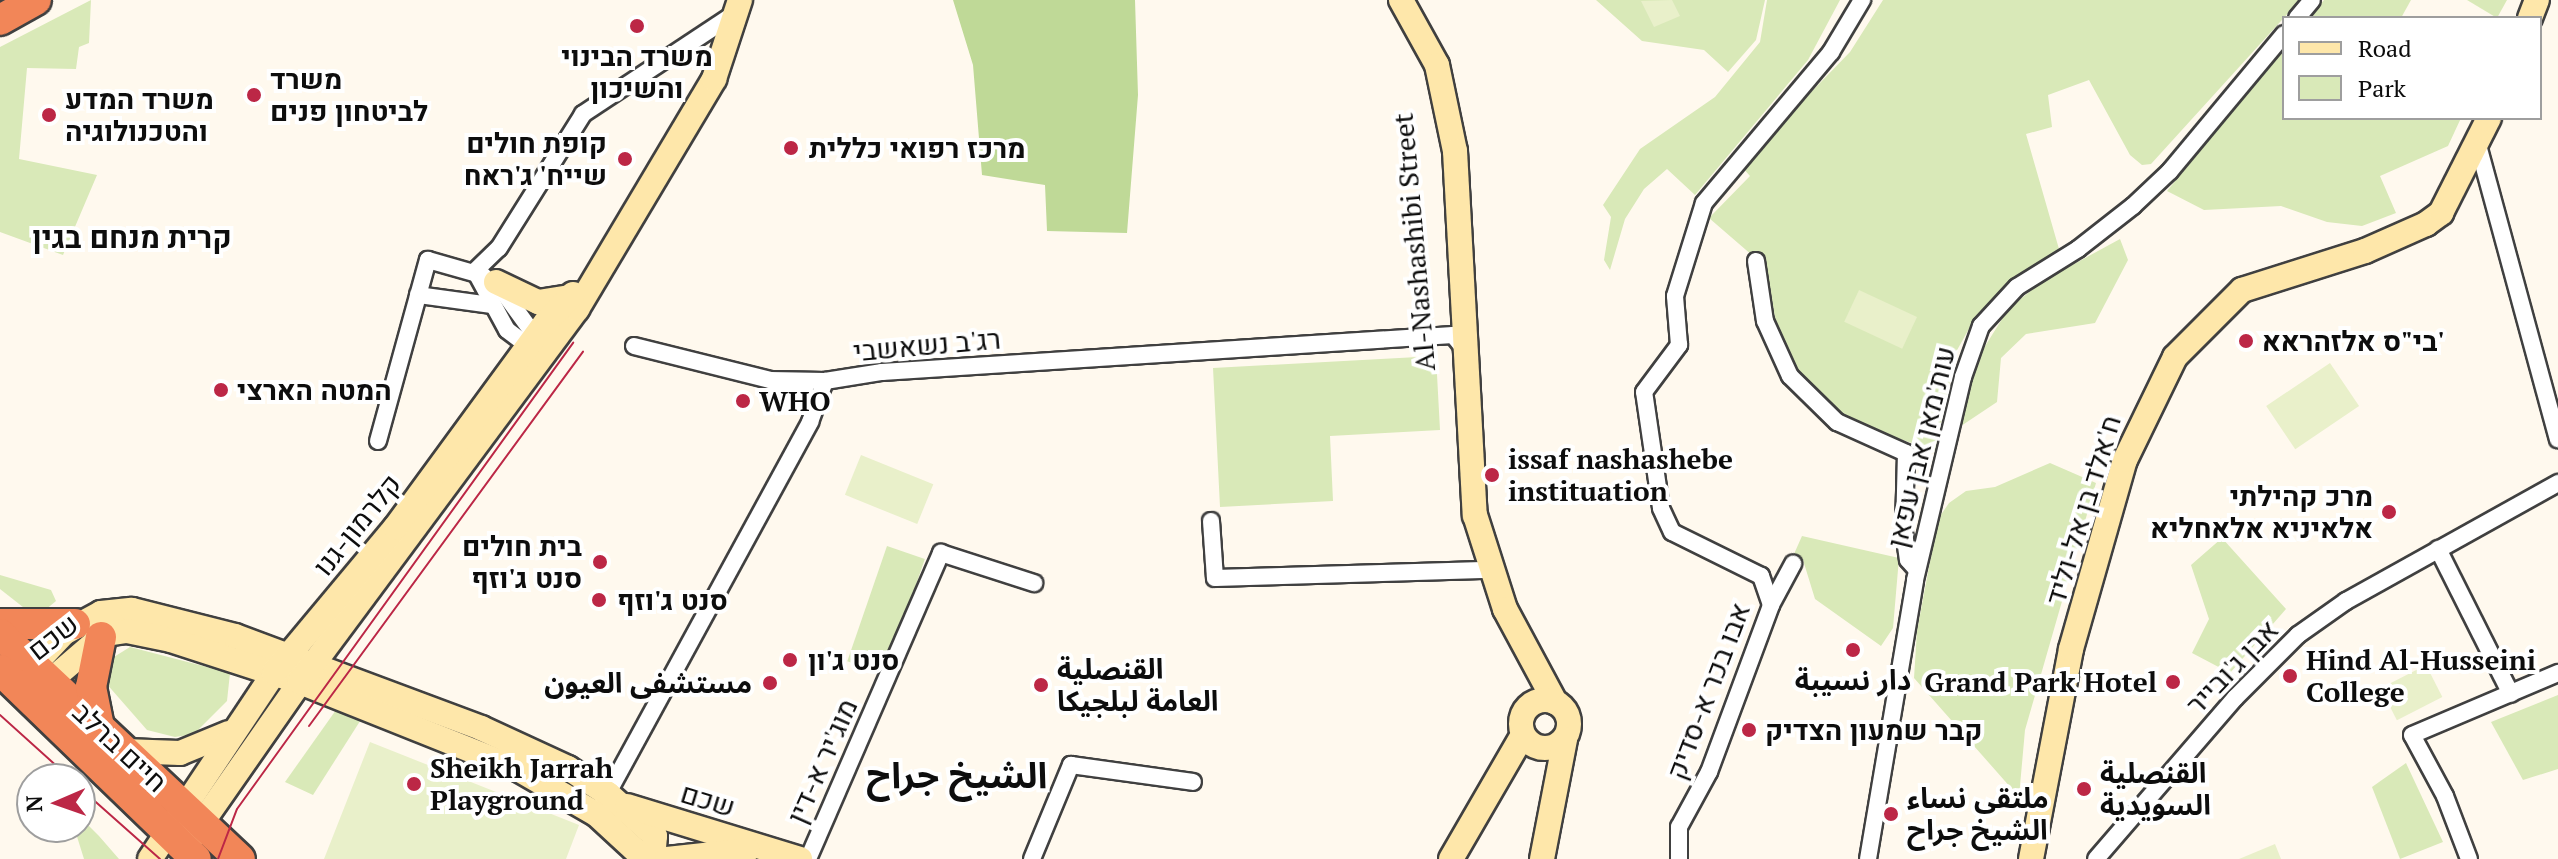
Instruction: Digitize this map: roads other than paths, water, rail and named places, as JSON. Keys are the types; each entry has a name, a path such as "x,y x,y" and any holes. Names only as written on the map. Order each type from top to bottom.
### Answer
{"highway":[{"path":"0,20 36,0"},
{"path":"0,624 88,631 91,687 99,727"},
{"name":"חיים ברלב","path":"0,634 181,850"},
{"name":"חיים ברלב","path":"0,670 36,680 99,727 240,859"}],"street":[{"path":"0,4 8,0"},
{"name":"Al-Nashashibi Street","path":"1381,0 1415,52 1433,102 1444,180 1475,515 1491,570 1520,644"},
{"name":"Al-Nashashibi Street","path":"1401,0 1427,44 1448,104 1459,191 1460,344"},
{"name":"אבו בכר א-סדיק","path":"1679,859 1679,827 1709,772 1771,605 1761,576 1672,532 1661,508 1644,392 1679,345 1679,277 1713,186 1831,52 1862,0"},
{"path":"2299,16 2312,0"},
{"path":"418,295 487,280 565,136 599,99 712,33 745,3"},
{"name":"קלרמון-גנו","path":"193,815 241,720 281,664 429,484 536,345 604,265 704,97 729,46 745,3"},
{"name":"עות'מאן אבן עפאן","path":"1868,859 1917,570 1963,377 1981,326 2017,287 2088,242 2152,188 2282,36"},
{"name":"ח'אלד בן אל-וליד","path":"2031,859 2071,649 2125,460 2175,357 2242,290 2365,251 2426,224 2441,213 2488,120"},
{"path":"2478,145 2558,439"},
{"path":"378,441 428,260 538,302 570,297"},
{"path":"1756,261 1765,321 1790,376 1837,422 1906,453 1904,532 1908,560 1917,570"},
{"name":"קלרמון-גנו","path":"193,815 307,673 570,297 604,265"},
{"path":"487,280 536,345"},
{"path":"487,280 536,345"},
{"name":"רג'ב נשאשבי","path":"608,804 810,422 825,381 882,372 1238,349 1460,344"},
{"path":"634,346 770,380 825,381"},
{"name":"אבן ג'ובייר","path":"2096,859 2288,644 2346,601 2558,483"},
{"path":"1211,521 1215,578 1491,570"},
{"path":"2438,549 2511,694"},
{"name":"מוג'יר א-דין","path":"808,859 941,553 1034,583"},
{"path":"1771,605 1793,564"},
{"name":"שכם","path":"36,680 88,631 101,613 132,610 307,673 518,769 608,804 790,856"},
{"path":"1520,644 1568,718 1555,802 1542,859"},
{"path":"1520,644 1527,731 1549,772 1555,802"},
{"path":"2469,859 2445,796 2412,735 2558,673"},
{"path":"1451,859 1527,731 1534,702 1555,702"},
{"path":"124,751 152,756 194,751 220,739 241,720"},
{"path":"1527,731 1554,747 1565,739"},
{"path":"1032,859 1071,765 1193,782"},
{"name":"שכם","path":"608,804 642,852"},
{"path":"150,859 181,850 193,815"},
{"path":"642,852 712,832"},
{"name":"שכם","path":"667,859 716,851 790,856"}],"tram line":[{"path":"218,859 237,809 573,343"},
{"path":"309,726 583,351"},
{"path":"0,715 53,763"},
{"path":"96,802 160,859"}],"place":[{"name":"משרד הבינוי והשיכון","path":"637,26"},
{"name":"משרד לביטחון פנים","path":"254,95"},
{"name":"משרד המדע והטכנולוגיה","path":"49,115"},
{"name":"מרכז רפואי כללית","path":"791,148"},
{"name":"קופת חולים שייח' ג'ראח","path":"625,159"},
{"name":"בי\"ס אלזהראא'","path":"2246,341"},
{"name":"המטה הארצי","path":"221,390"},
{"name":"WHO","path":"743,401"},
{"name":"issaf nashashebe instituation","path":"1492,475"},
{"name":"מרכ קהילתי אלאיניא אלאחליא","path":"2389,512"},
{"name":"בית חולים סנט ג'וזף","path":"600,562"},
{"name":"סנט ג'וזף","path":"599,600"},
{"name":"دار نسيبة","path":"1853,650"},
{"name":"סנט ג'ון","path":"790,660"},
{"name":"Hind Al-Husseini College","path":"2290,676"},
{"name":"Grand Park Hotel","path":"2173,682"},
{"name":"مستشفى العيون","path":"770,683"},
{"name":"القنصلية العامة لبلجيكا","path":"1041,685"},
{"name":"קבר שמעון הצדיק","path":"1749,730"},
{"name":"Sheikh Jarrah Playground","path":"414,784"},
{"name":"القنصلية السويدية","path":"2084,789"},
{"name":"ملتقى نساء الشيخ جراح","path":"1891,814"}],"district":[{"name":"קרית מנחם בגין","path":"132,237"},
{"name":"الشيخ جراح","path":"957,775"}]}
